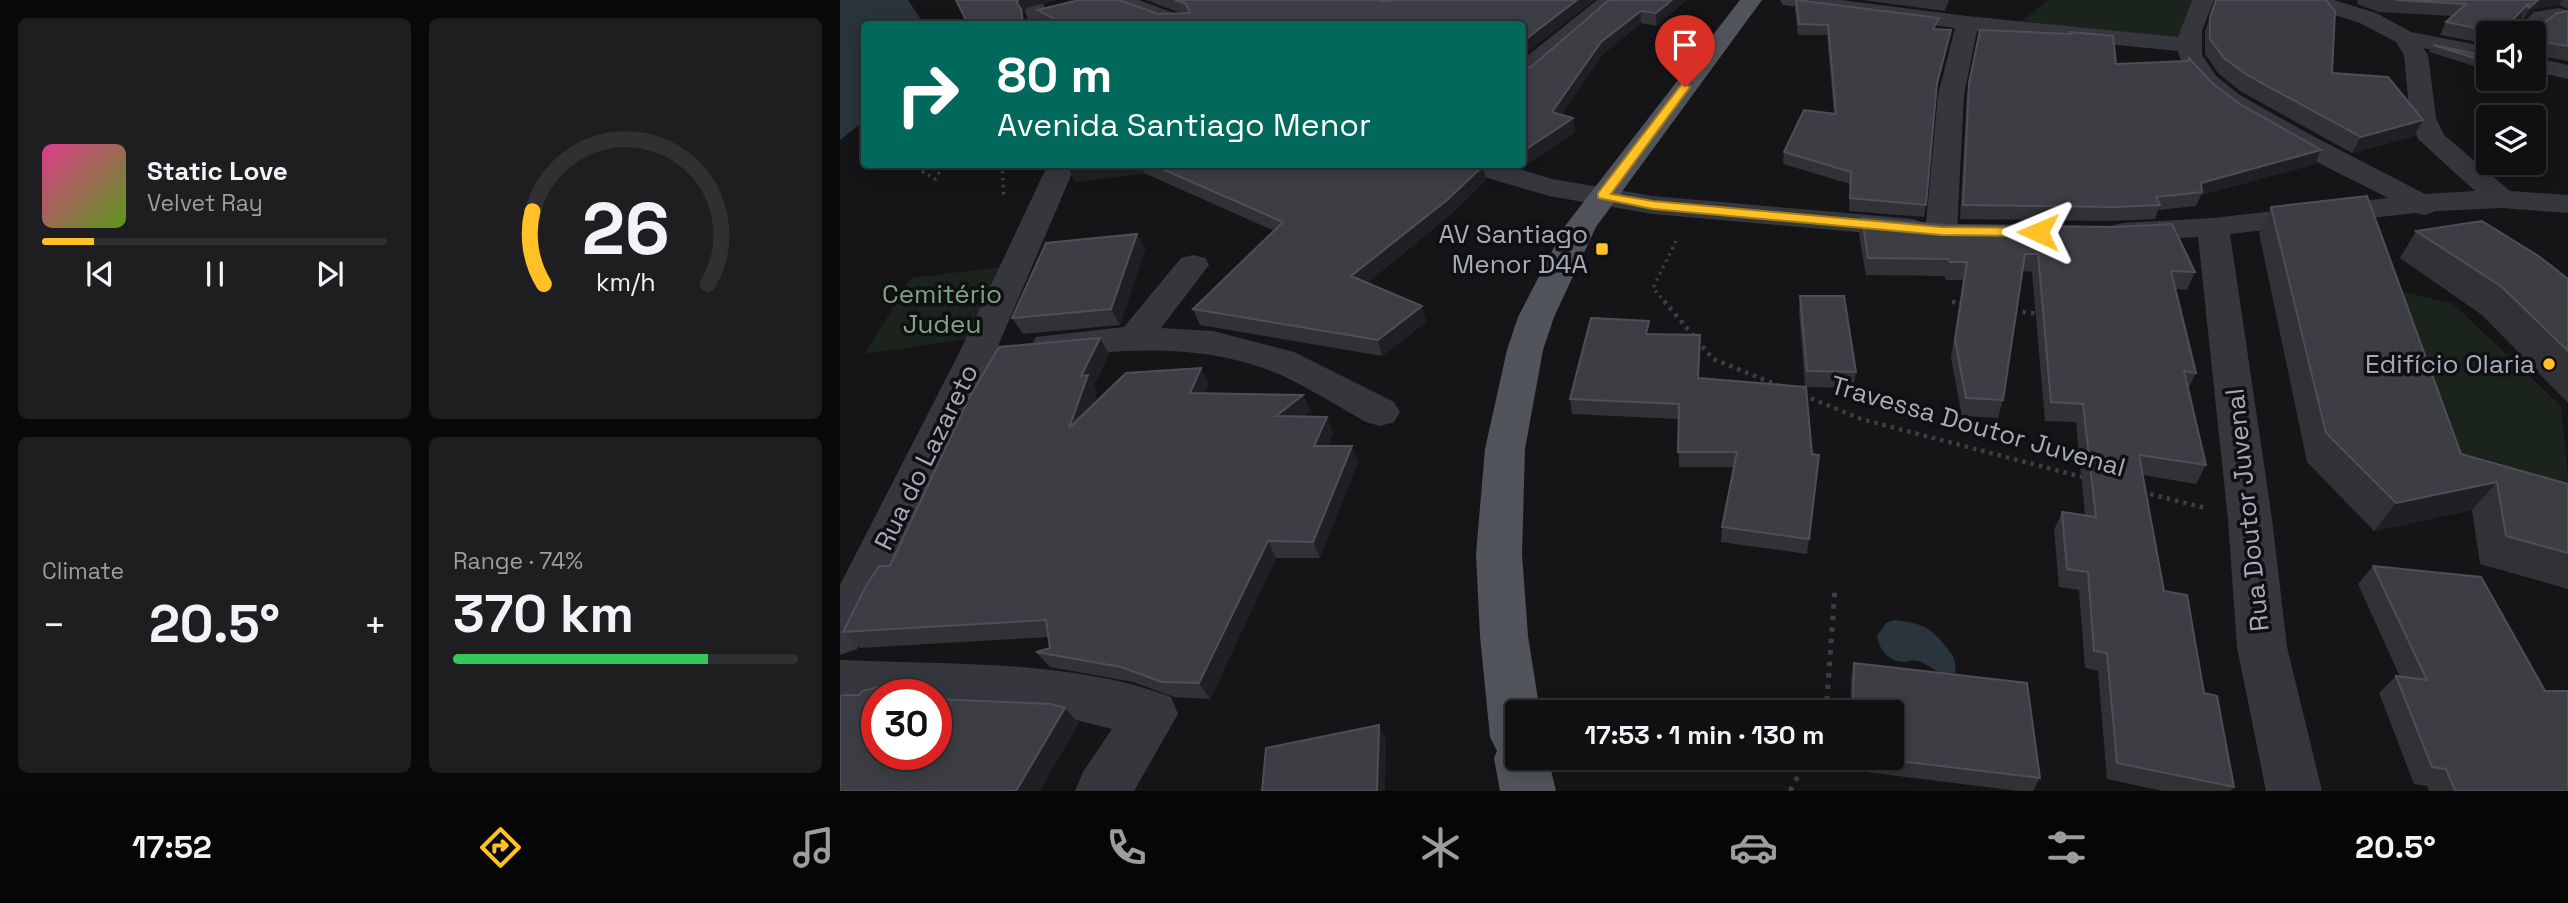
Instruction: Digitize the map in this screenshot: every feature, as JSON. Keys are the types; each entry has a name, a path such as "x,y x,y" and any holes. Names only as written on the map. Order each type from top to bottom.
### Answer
{"main road":[{"path":"1512,700 1504,636 1499,554 1504,449 1525,350 1536,317 1581,226 1751,0"},
{"path":"1524,770 1528,791"}],"street":[{"path":"1119,0 1174,21"},
{"path":"1526,70 1610,0"},
{"path":"1791,0 1967,23 2189,45"},
{"path":"2203,0 2188,31 2189,45 2195,67 2218,90 2252,113 2421,203 2460,228"},
{"path":"2312,0 2368,18 2404,37 2476,52"},
{"path":"1036,13 1061,8"},
{"path":"2537,21 2542,17 2560,15"},
{"path":"1484,168 1549,187 1691,208 1954,231 1951,96 1967,23"},
{"path":"2404,37 2416,55 2423,118 2432,139 2502,199"},
{"path":"2546,67 2568,72"},
{"name":"Rua do Lazareto","path":"840,634 977,353 1060,168"},
{"path":"2097,233 2213,227 2421,203 2502,199 2568,204"},
{"name":"Rua Doutor Juvenal","path":"2213,227 2250,519 2262,647 2294,791"},
{"path":"1135,337 1193,265"},
{"path":"977,353 1135,337 1213,344 1281,361 1380,412"},
{"path":"840,684 1064,694 1152,714 1103,791"}],"path":[{"path":"917,168 935,179 942,168"},
{"path":"1691,208 1653,288 1713,359 1787,389"},
{"path":"1952,302 1966,304"},
{"path":"2007,310 2048,316"},
{"name":"Travessa Doutor Juvenal","path":"1800,394 1861,419 2090,479"},
{"name":"Travessa Doutor Juvenal","path":"2130,489 2250,519"},
{"path":"1827,700 1835,589"},
{"path":"1790,791 1801,770"}],"green space":[{"path":"2048,0 2193,0 2183,42 2022,21"},
{"name":"Cemitério Judeu","path":"1009,266 973,338 865,354 911,278"},
{"path":"2384,288 2452,303 2561,406 2568,477 2568,514 2451,483"}],"shaded area":[{"path":"840,0 908,0 922,21 861,21 861,123 840,140"},
{"path":"1894,620 1918,624 1935,634 1952,656 1955,672 1945,674 1919,661 1903,662 1889,657 1882,650 1877,636 1886,623"}],"building":[{"path":"956,0 1018,0 1023,21 966,21"},
{"path":"1079,0 1120,0 1158,14 1190,13 1186,4 1175,0 1577,0 1526,39 1526,21 1058,21 1037,10"},
{"path":"1609,0 1672,0 1656,13 1641,11 1601,42 1552,112 1573,118 1526,149 1526,68 1531,67"},
{"path":"1796,0 1939,18 1933,29 1951,30 1937,83 1926,205 1850,198 1851,172 1784,152 1804,110 1836,114 1828,25 1799,24"},
{"path":"2216,0 2326,0 2335,11 2332,73 2388,77 2423,120 2361,137 2247,75 2224,58 2210,39 2210,17"},
{"path":"2395,0 2538,0 2529,8 2528,4 2512,21 2476,21 2476,28 2446,22 2466,4"},
{"path":"2568,11 2568,46 2546,43 2546,22 2557,13"},
{"path":"1980,30 2113,36 2116,64 2188,61 2189,58 2212,83 2240,104 2321,150 2201,183 2202,192 2156,197 2160,205 1963,205 1969,83"},
{"path":"2433,45 2476,54 2476,58"},
{"path":"1160,168 1481,168 1447,200 1351,276 1422,306 1378,340 1193,309 1283,222"},
{"path":"2367,196 2461,454 2568,484 2568,553 2506,536 2497,482 2396,503 2326,433 2271,207"},
{"path":"1862,218 1944,225 2116,227 2172,224 2195,272 2171,271 2196,373 2184,371 2206,465 2139,455 2164,591 2187,595 2204,693 2217,696 2234,787 2117,763 2107,653 2094,651 2088,572 2067,569 2062,512 2096,517 2083,404 2051,402 2038,254 2025,254 2003,400 1966,398 1955,340 1967,262 1950,262 1948,259 1868,258"},
{"path":"2482,221 2540,257 2568,279 2568,351 2502,287 2416,231"},
{"path":"1137,234 1111,309 1012,318 1046,243"},
{"path":"1800,296 1844,296 1856,372 1807,371"},
{"path":"1591,318 1649,321 1646,334 1700,335 1698,378 1806,387 1812,454 1819,455 1809,539 1722,527 1737,452 1678,452 1679,404 1570,399"},
{"path":"1100,338 1081,376 1088,375 1069,428 1126,373 1201,368 1190,393 1303,395 1276,416 1327,417 1314,446 1352,446 1313,542 1268,541 1199,683 1162,682 1121,667 1036,652 1050,648 1046,620 843,632 879,566 890,566 969,398 999,347"},
{"path":"2373,566 2481,577 2545,691 2568,691 2568,791 2455,791 2446,769 2432,767 2396,676 2427,680"},
{"path":"1854,663 2027,683 2040,778 1904,762 1904,700 1853,700"},
{"path":"861,692 861,770 952,770 952,700 1050,704 1065,708 1016,791 840,791 840,696 859,695"},
{"path":"1379,725 1377,791 1262,791 1266,748"}],"place":[{"name":"AV Santiago Menor D4A","path":"1602,249"},
{"name":"Edifício Olaria","path":"2549,364"}],"route":[{"path":"1685,87 1603,196 1653,205 1941,231 2038,232"}]}
